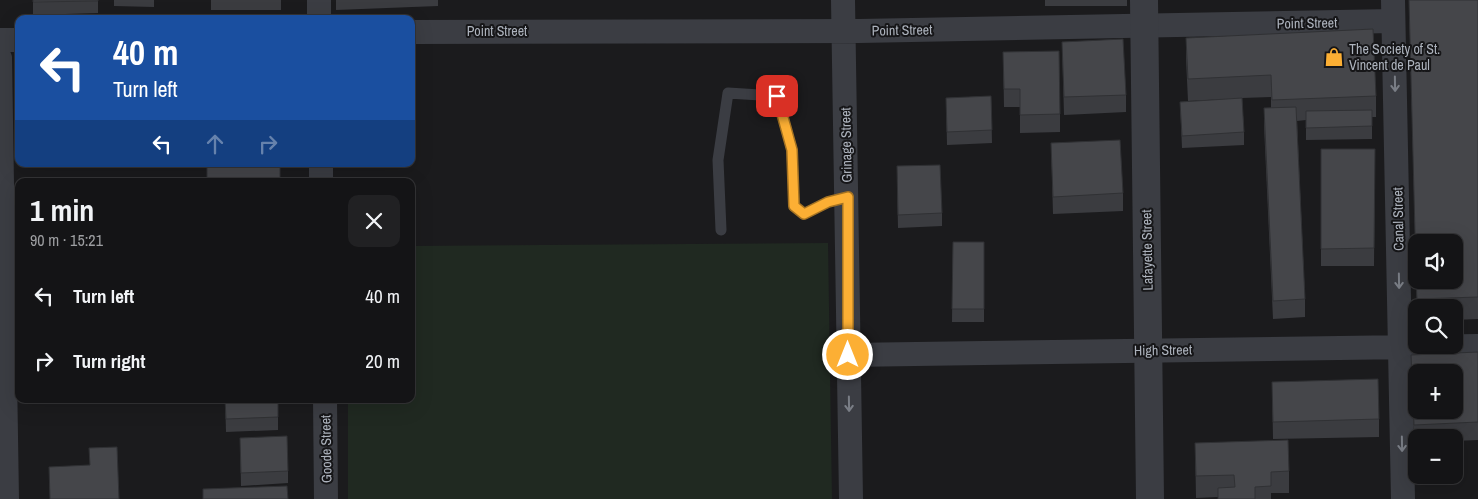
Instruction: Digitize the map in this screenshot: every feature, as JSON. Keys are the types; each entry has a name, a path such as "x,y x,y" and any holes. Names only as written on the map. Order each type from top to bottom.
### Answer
{"street":[{"path":"319,0 319,15"},
{"name":"Grinage Street","path":"843,0 848,197 848,355 851,499"},
{"name":"Point Street","path":"415,32 843,30 1145,12 1393,11"},
{"name":"Canal Street","path":"1393,11 1403,499"},
{"name":"Lafayette Street","path":"1145,12 1150,499"},
{"path":"0,40 15,40"},
{"path":"0,58 8,364 7,499"},
{"name":"High Street","path":"848,355 1478,346"},
{"name":"Goode Street","path":"325,403 326,499"}],"lane":[{"path":"721,230 718,160 728,94 777,96 792,150 794,206 804,214 828,202 848,197"}],"shaded area":[{"path":"828,243 832,499 348,499 348,403 415,403 415,246"}],"building":[{"path":"33,0 98,0 98,1 33,2"},
{"path":"1409,0 1478,0 1478,297 1417,299 1416,289 1463,289 1463,234 1415,234"},
{"path":"1373,29 1376,96 1272,100 1271,75 1188,79 1186,38"},
{"path":"1123,39 1126,95 1064,97 1062,42"},
{"path":"1059,51 1060,114 1020,115 1020,89 1004,89 1003,52"},
{"path":"991,96 992,130 947,132 946,98"},
{"path":"1242,98 1244,132 1182,136 1180,102"},
{"path":"1296,107 1305,299 1273,301 1264,108"},
{"path":"1372,110 1372,126 1306,128 1306,111"},
{"path":"1120,140 1123,193 1053,197 1051,143"},
{"path":"1321,149 1375,149 1374,248 1321,249"},
{"path":"940,165 942,213 898,215 897,166"},
{"path":"207,167 280,167 280,178 207,178"},
{"path":"953,242 984,242 984,309 952,309"},
{"path":"1478,352 1478,422 1414,425 1414,419 1463,419 1463,364 1411,364 1411,355"},
{"path":"1378,379 1379,419 1273,422 1272,382"},
{"path":"225,403 278,403 278,417 226,419"},
{"path":"287,436 288,471 241,473 240,438"},
{"path":"1288,440 1289,471 1271,472 1271,486 1255,487 1255,499 1218,499 1218,488 1235,487 1234,475 1196,476 1195,443"},
{"path":"117,447 119,499 50,499 49,467 90,465 89,448"},
{"path":"287,486 288,499 203,499 203,489"}],"place":[{"name":"The Society of St. Vincent de Paul","path":"1334,57"}],"route":[{"path":"777,96 792,150 794,206 804,214 828,202 848,197 848,355"}]}
